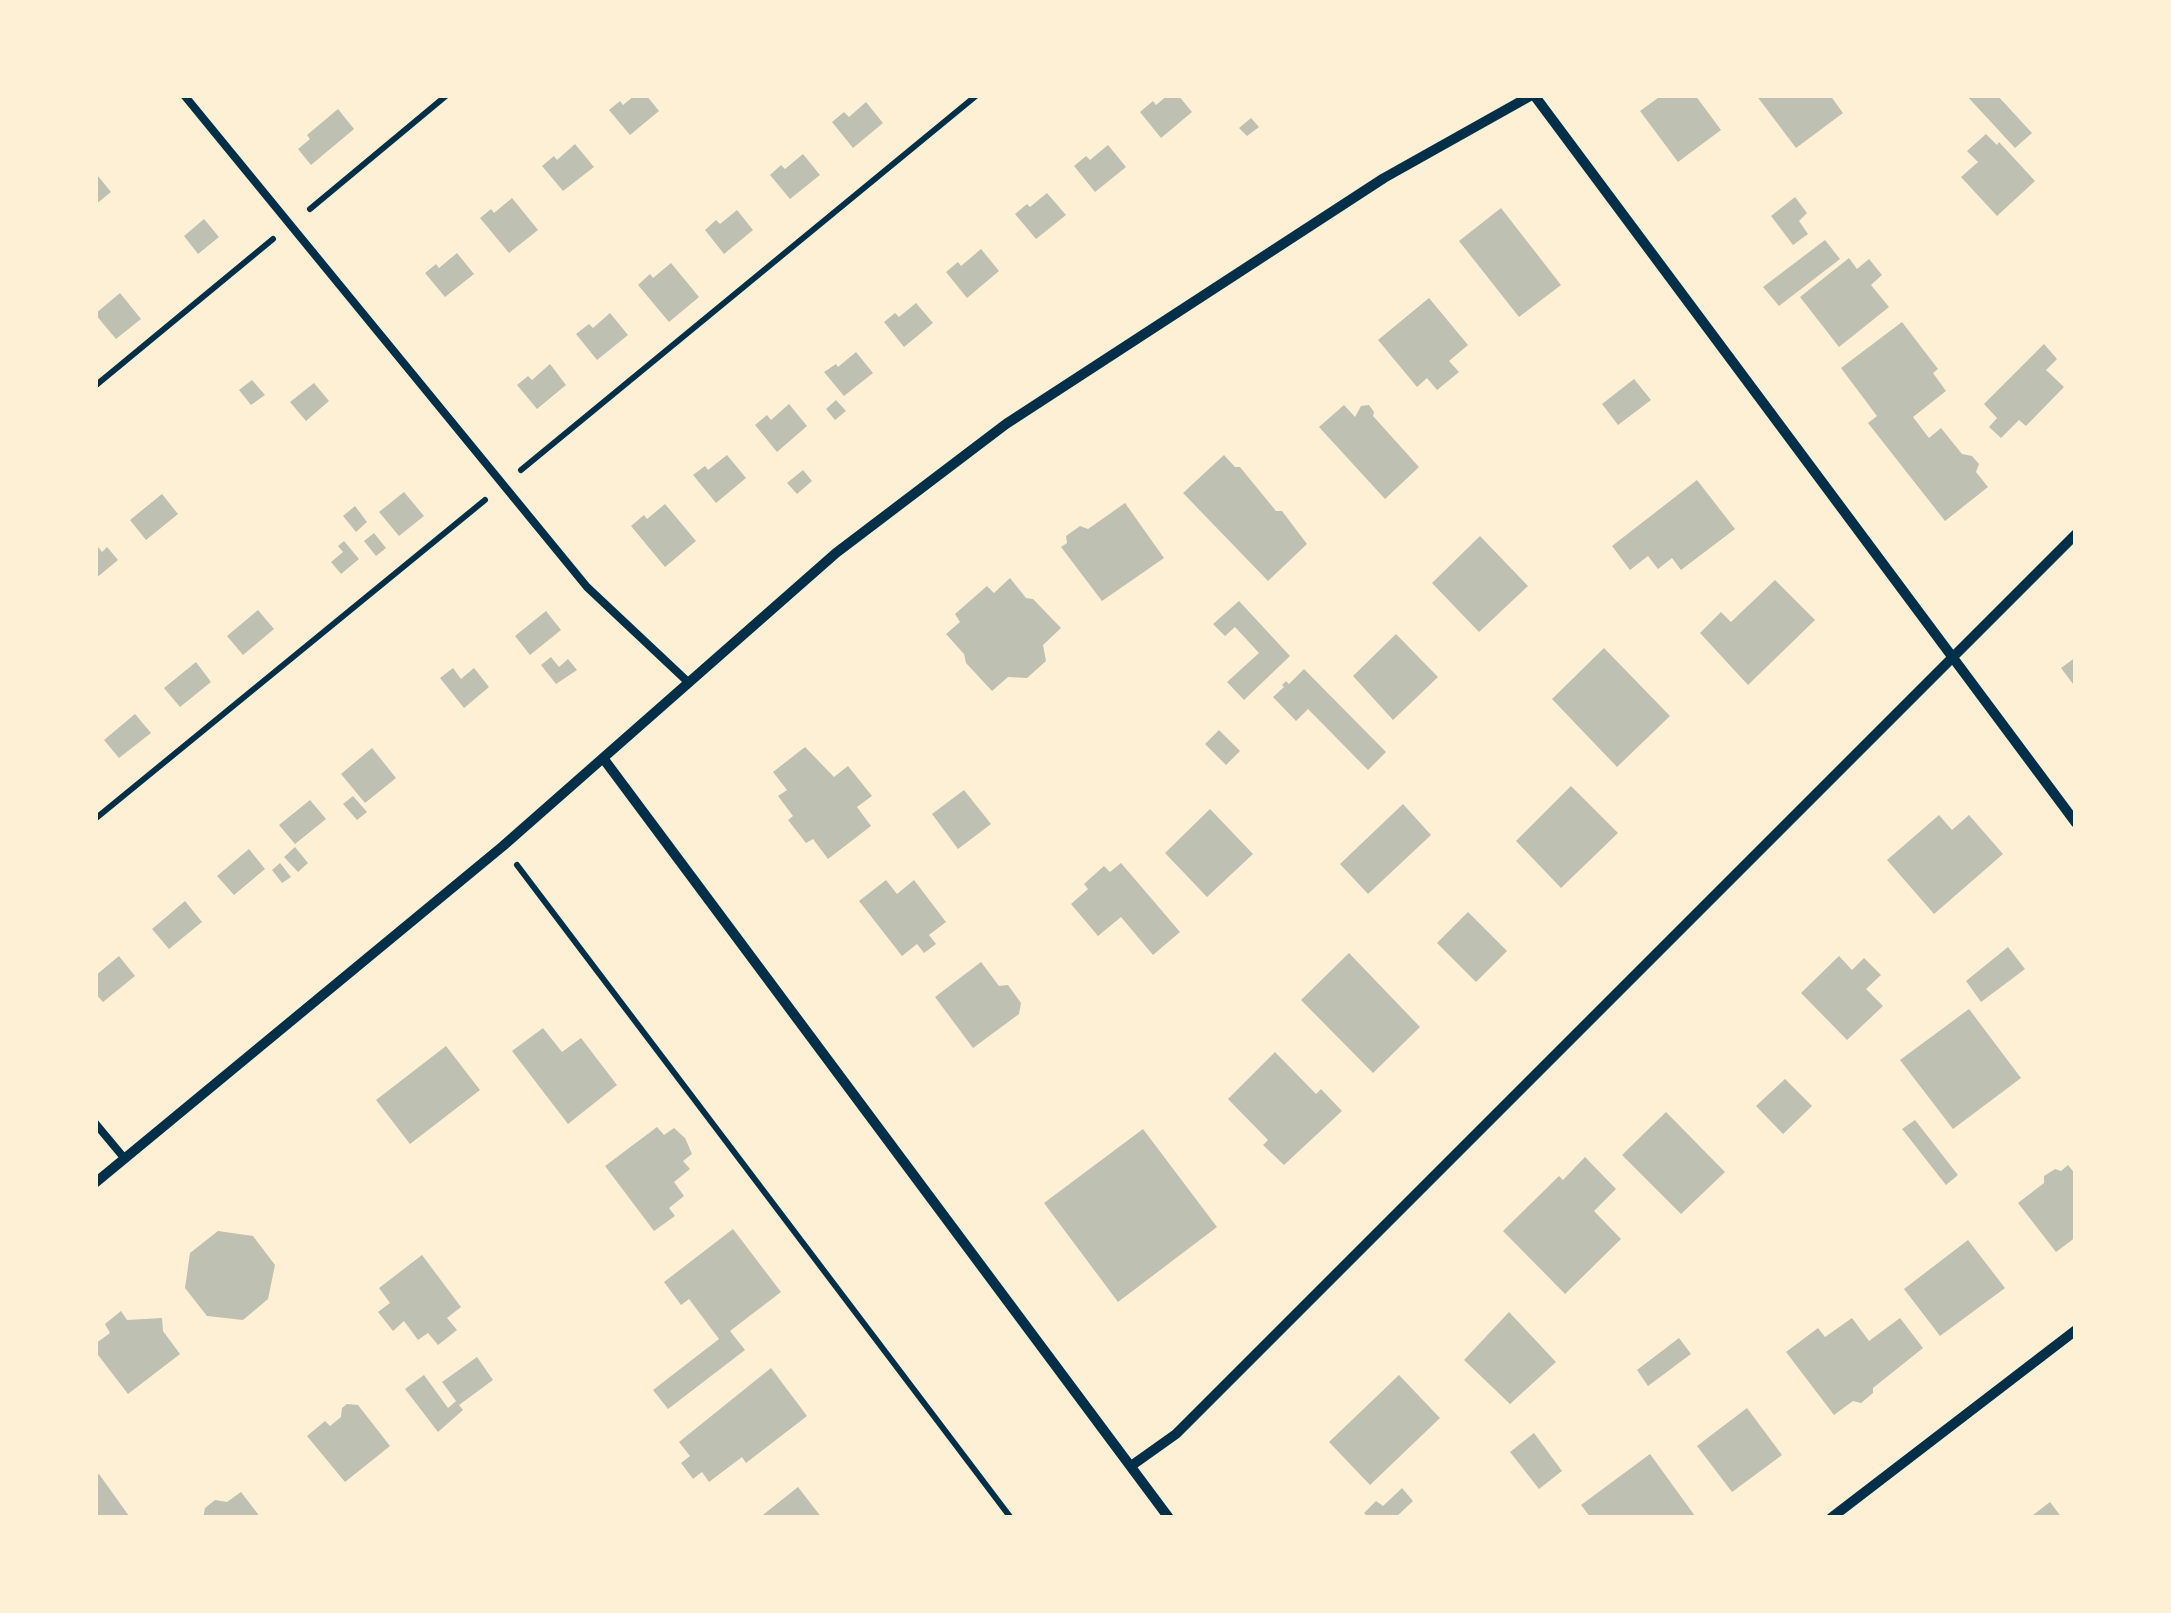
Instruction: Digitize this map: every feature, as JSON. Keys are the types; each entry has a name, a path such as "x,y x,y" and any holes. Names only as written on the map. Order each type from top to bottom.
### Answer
{"street":[{"path":"95,1184 503,846 836,553 1006,424 1384,178 1533,95 2076,823"},
{"path":"1131,1466 1176,1434 2076,534"},
{"path":"603,758 1168,1518"},
{"path":"1831,1518 2076,1330"}],"lane":[{"path":"184,95 586,587 688,682"},
{"path":"95,1123 125,1160"}],"path":[{"path":"95,386 447,95"},
{"path":"95,819 978,95"},
{"path":"503,846 1011,1518"}],"building":[{"path":"635,95 646,95 659,111 630,135 609,110"},
{"path":"1168,95 1178,95 1192,112 1161,138 1140,112"},
{"path":"1662,95 1695,95 1721,130 1678,162 1640,111"},
{"path":"1756,95 1830,95 1843,113 1796,148"},
{"path":"1966,95 1997,95 2032,133 2015,148"},
{"path":"866,102 883,123 853,148 832,122 844,112 849,117"},
{"path":"338,109 354,129 311,165 298,149 310,139 307,135"},
{"path":"1251,118 1259,127 1247,136 1239,128"},
{"path":"1986,134 1997,145 1999,142 2035,181 1997,216 1961,177 1978,162 1967,151"},
{"path":"575,144 594,167 563,191 542,166 554,156 557,160"},
{"path":"1108,145 1126,167 1095,192 1074,166 1086,156 1090,160"},
{"path":"803,154 820,175 790,199 770,175"},
{"path":"98,176 111,192 95,205 95,179"},
{"path":"1047,193 1066,215 1036,239 1015,214"},
{"path":"1795,197 1807,213 1799,221 1808,234 1793,245 1771,216"},
{"path":"512,198 538,230 509,253 480,218 491,209 494,213"},
{"path":"1501,208 1561,285 1519,317 1459,241"},
{"path":"737,210 753,230 724,254 705,230"},
{"path":"204,219 219,237 198,254 184,236"},
{"path":"1825,240 1840,259 1779,306 1763,287"},
{"path":"981,249 999,271 967,298 946,272 958,262 961,266"},
{"path":"457,253 474,274 445,297 425,273 436,264 439,268"},
{"path":"1849,258 1857,269 1869,259 1882,275 1871,285 1889,307 1839,347 1800,297"},
{"path":"671,263 699,297 669,322 638,285"},
{"path":"120,293 141,319 116,339 95,314"},
{"path":"1429,298 1468,345 1449,361 1459,372 1437,390 1427,378 1417,387 1378,340"},
{"path":"916,303 933,323 904,347 884,322 895,313 899,317"},
{"path":"610,313 628,335 597,360 576,334 589,324 593,328"},
{"path":"1902,322 1938,369 1933,373 1946,391 1913,417 1929,438 1941,428 1962,454 1972,456 1979,464 1976,472 1988,487 1945,521 1868,423 1877,416 1841,368"},
{"path":"2044,344 2057,359 2046,370 2064,387 2026,426 2019,420 2001,438 1989,427 1997,418 1984,404"},
{"path":"856,352 873,373 844,396 824,372 836,364 838,367"},
{"path":"550,364 566,385 537,409 517,385 528,376 532,380"},
{"path":"1634,379 1651,400 1618,425 1602,404"},
{"path":"252,380 265,395 251,405 239,390"},
{"path":"314,383 329,401 306,421 290,402"},
{"path":"836,400 846,411 835,420 826,409"},
{"path":"789,404 807,426 777,452 755,425 767,415 771,420"},
{"path":"1344,405 1355,417 1361,406 1369,405 1373,416 1419,467 1385,499 1319,427"},
{"path":"727,455 746,478 716,503 693,475 705,466 708,470"},
{"path":"1224,455 1240,467 1276,511 1282,511 1307,544 1268,581 1183,493"},
{"path":"803,470 812,481 797,494 787,483"},
{"path":"1697,480 1735,529 1681,570 1672,558 1658,569 1648,556 1630,570 1612,546"},
{"path":"404,492 424,516 399,536 379,512"},
{"path":"162,494 178,514 146,540 130,520"},
{"path":"1125,503 1164,558 1102,601 1061,547 1067,543 1066,536 1080,526 1088,529"},
{"path":"665,504 696,541 665,567 631,526"},
{"path":"355,506 367,522 356,532 343,516"},
{"path":"374,533 386,548 376,556 364,541"},
{"path":"1480,536 1528,586 1479,632 1432,583"},
{"path":"344,541 359,559 341,574 331,562 343,552 338,546"},
{"path":"95,543 102,552 107,547 118,560 95,579"},
{"path":"1010,578 1026,598 1033,599 1061,628 1043,645 1046,661 1027,678 1008,677 992,691 946,634 960,622 955,614 987,586 994,593"},
{"path":"1775,580 1815,620 1748,685 1700,633 1721,612 1731,622"},
{"path":"1239,601 1290,656 1244,700 1227,682 1259,653 1235,627 1225,636 1213,624"},
{"path":"258,610 274,629 243,655 227,636"},
{"path":"546,611 561,630 530,655 515,636"},
{"path":"1396,634 1438,677 1393,720 1353,676"},
{"path":"1604,648 1670,716 1617,767 1552,699"},
{"path":"551,657 559,667 568,659 577,670 556,684 541,665"},
{"path":"2076,657 2076,688 2061,668"},
{"path":"196,662 211,682 180,707 164,688"},
{"path":"453,668 461,679 474,668 489,687 464,708 440,678"},
{"path":"1304,669 1386,752 1368,770 1308,709 1296,721 1273,697 1286,681 1289,684"},
{"path":"135,714 151,733 119,758 104,740"},
{"path":"1219,730 1240,751 1226,765 1205,744"},
{"path":"805,747 834,777 848,766 872,796 857,807 871,826 828,859 813,839 806,843 788,820 793,816 778,796 787,790 773,772"},
{"path":"372,748 396,778 365,803 341,774"},
{"path":"1571,786 1618,833 1561,888 1516,841"},
{"path":"964,790 991,824 958,849 932,814"},
{"path":"353,796 367,812 357,820 343,804"},
{"path":"310,800 326,819 295,844 279,825"},
{"path":"1403,804 1431,835 1368,894 1340,864"},
{"path":"1210,809 1253,854 1207,897 1165,853"},
{"path":"1939,815 1952,830 1969,815 2003,854 1934,914 1887,860"},
{"path":"295,847 308,863 298,872 284,857"},
{"path":"249,849 265,869 234,895 217,876"},
{"path":"280,863 291,877 282,883 272,870"},
{"path":"1121,863 1180,932 1153,955 1121,917 1098,936 1071,904 1088,889 1084,884 1104,866 1110,872"},
{"path":"886,880 897,894 914,880 946,922 929,935 936,944 924,953 917,944 902,956 859,901"},
{"path":"185,901 202,922 169,949 152,929"},
{"path":"1468,912 1507,951 1476,982 1437,943"},
{"path":"2008,947 2025,969 1981,1002 1966,981"},
{"path":"1349,953 1420,1027 1373,1073 1301,1000"},
{"path":"119,956 135,976 103,1002 95,993 95,976"},
{"path":"1839,956 1852,970 1864,958 1881,975 1866,989 1883,1006 1847,1040 1801,993"},
{"path":"981,962 999,986 1008,985 1021,1003 1019,1014 973,1048 935,997"},
{"path":"1969,1009 2021,1078 1953,1129 1900,1060"},
{"path":"543,1028 562,1052 581,1038 617,1085 568,1124 512,1051"},
{"path":"446,1046 480,1090 410,1144 376,1100"},
{"path":"1275,1052 1316,1094 1321,1089 1342,1111 1284,1165 1263,1145 1268,1140 1228,1099"},
{"path":"1785,1079 1812,1106 1783,1134 1756,1106"},
{"path":"1666,1112 1725,1172 1681,1214 1622,1155"},
{"path":"1915,1120 1958,1175 1946,1185 1902,1129"},
{"path":"657,1127 664,1135 674,1128 685,1138 692,1154 683,1161 690,1169 674,1182 684,1196 669,1208 675,1216 654,1231 605,1166"},
{"path":"1143,1129 1217,1227 1118,1302 1044,1203"},
{"path":"1585,1157 1616,1189 1594,1211 1621,1239 1565,1294 1503,1231 1559,1176 1563,1180"},
{"path":"2068,1165 2076,1175 2076,1237 2056,1252 2018,1203 2044,1183 2044,1176"},
{"path":"733,1229 781,1292 730,1331 745,1350 668,1409 653,1390 719,1339 689,1299 681,1305 664,1282"},
{"path":"218,1231 253,1236 275,1265 268,1299 243,1320 207,1316 185,1288 190,1253"},
{"path":"1968,1240 2005,1288 1940,1336 1904,1289"},
{"path":"422,1255 461,1307 447,1318 457,1330 438,1345 428,1333 418,1340 404,1321 393,1331 378,1312 390,1303 379,1288"},
{"path":"121,1311 127,1320 162,1318 163,1331 180,1354 128,1394 95,1351 95,1344 110,1333 105,1324"},
{"path":"1509,1312 1556,1362 1510,1404 1464,1360"},
{"path":"1852,1318 1869,1341 1900,1318 1923,1348 1873,1388 1873,1393 1861,1403 1853,1401 1834,1415 1786,1352 1818,1328 1825,1337"},
{"path":"1679,1338 1691,1354 1648,1386 1637,1370"},
{"path":"477,1357 493,1380 459,1405 463,1410 438,1432 405,1389 424,1375 448,1408 456,1401 442,1382"},
{"path":"771,1368 807,1416 746,1463 742,1457 709,1482 702,1472 693,1479 681,1463 690,1456 679,1442"},
{"path":"1399,1375 1440,1418 1370,1485 1329,1442"},
{"path":"347,1404 358,1405 390,1446 345,1482 307,1436 325,1421 330,1426 341,1417"},
{"path":"1747,1408 1782,1455 1732,1492 1697,1446"},
{"path":"1534,1433 1562,1471 1539,1489 1510,1452"},
{"path":"1650,1454 1695,1516 1591,1518 1581,1505"},
{"path":"99,1474 129,1516 126,1518 95,1518 95,1477"},
{"path":"798,1487 822,1518 759,1518"},
{"path":"1402,1488 1413,1501 1395,1518 1369,1518 1364,1513 1376,1501 1383,1506"},
{"path":"241,1492 261,1518 203,1518 205,1508 215,1500 227,1502"},
{"path":"2050,1502 2062,1518 2029,1518"}]}
